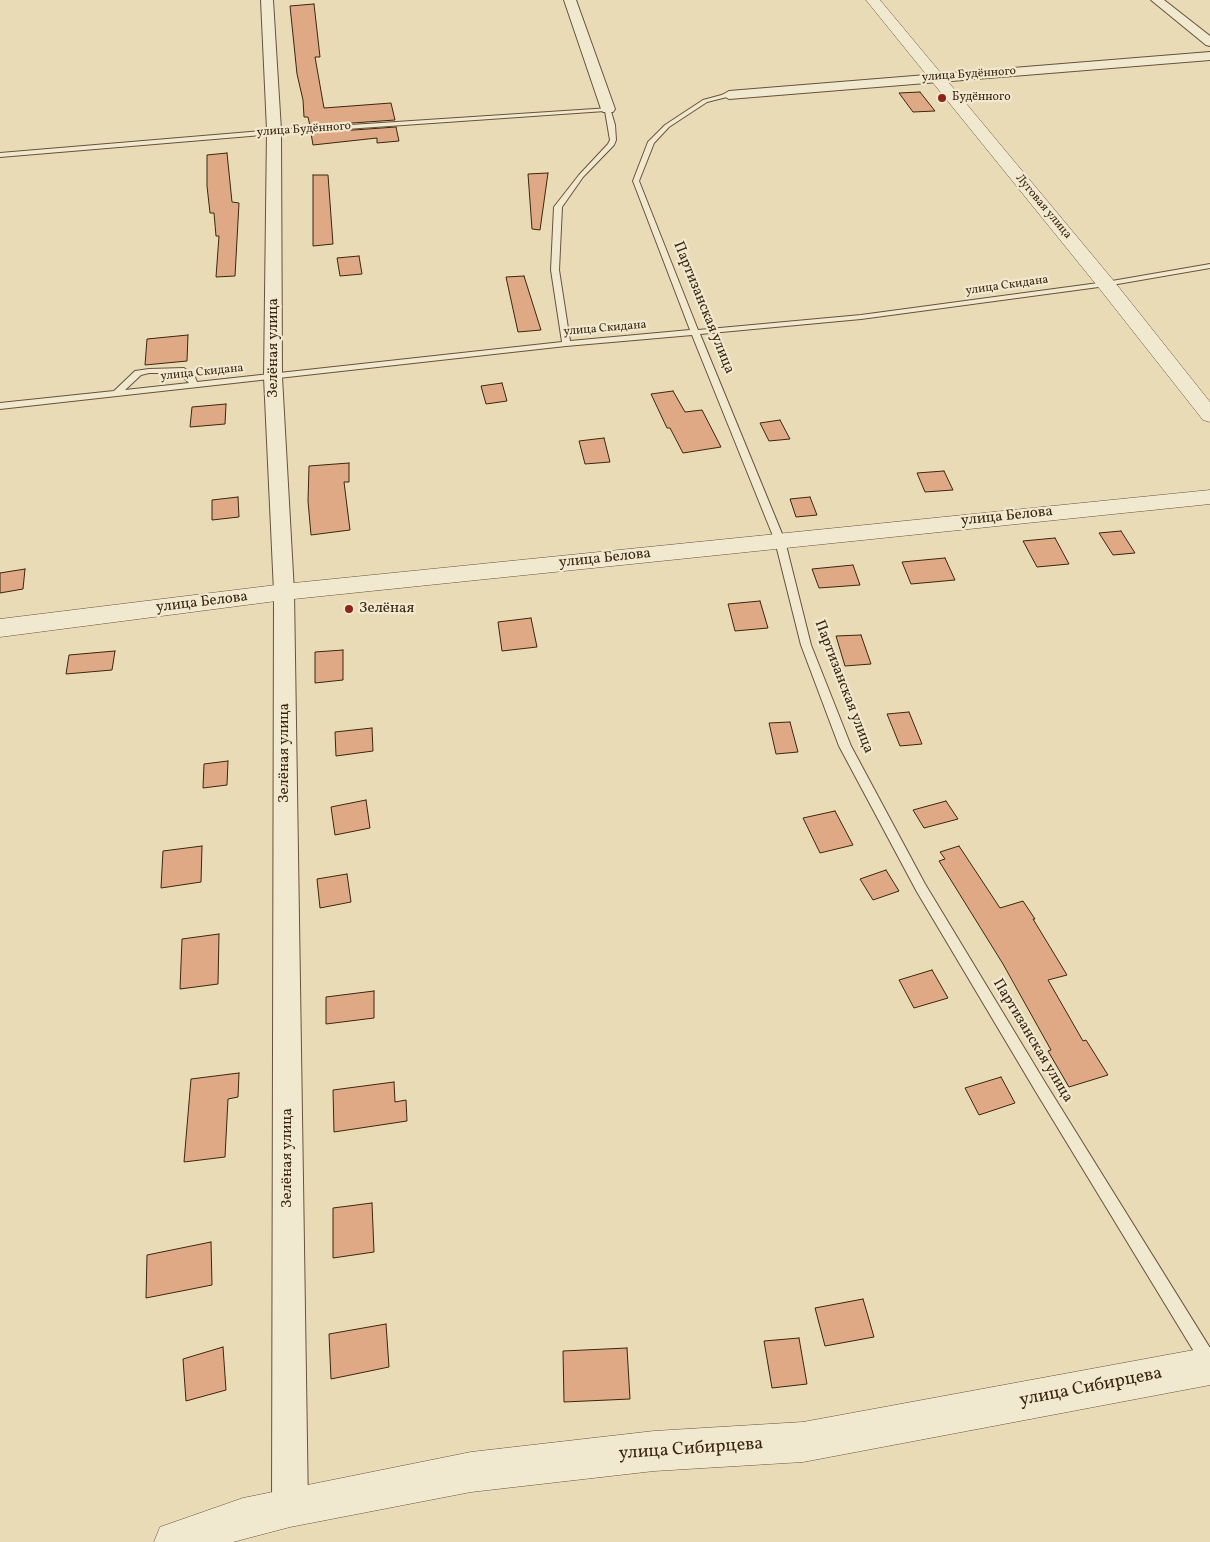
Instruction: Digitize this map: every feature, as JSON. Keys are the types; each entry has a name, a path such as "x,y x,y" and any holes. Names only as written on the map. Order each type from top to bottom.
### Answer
{"street":[{"name":"Зелёная улица","path":"267,0 274,132 272,377 284,592 290,1507"},
{"path":"570,0 608,109"},
{"name":"Луговая улица","path":"873,0 935,78 1106,284 1210,416"},
{"path":"1157,0 1210,42"},
{"name":"улица Будённого","path":"729,95 1210,56"},
{"name":"улица Белова","path":"0,628 284,592 1210,497"},
{"name":"улица Сибирцева","path":"175,1542 244,1518 290,1507 471,1472 654,1452 803,1442 1210,1366"}],"lane":[{"name":"Партизанская улица","path":"729,95 696,106 667,126 651,142 636,181 695,333 780,541 806,645 844,746 921,888 1041,1088 1210,1362"},
{"name":"улица Будённого","path":"0,155 274,132 608,109"},
{"path":"566,344 555,270 558,207 581,176 611,145 613,140 612,125 608,109"},
{"name":"улица Скидана","path":"0,406 566,344 861,318 1106,284 1210,266"},
{"path":"116,394 130,378 138,373 174,368 181,370 192,379 194,386"}],"building":[{"path":"314,4 320,57 315,57 324,108 391,103 395,120 310,126 308,117 304,117 303,100 297,74 290,6"},
{"path":"920,92 935,111 913,112 899,93"},
{"path":"396,127 399,141 377,143 377,138 313,145 311,133"},
{"path":"227,153 232,202 239,203 235,276 216,277 219,236 216,236 214,213 210,213 207,186 207,155"},
{"path":"548,173 540,230 532,229 528,174"},
{"path":"313,175 328,175 333,244 313,246"},
{"path":"359,256 362,274 340,276 337,258"},
{"path":"524,276 541,330 518,332 506,277"},
{"path":"188,335 187,361 145,365 147,339"},
{"path":"502,383 507,401 486,404 481,386"},
{"path":"673,391 685,412 702,410 721,447 683,453 670,428 667,428 651,394"},
{"path":"226,404 225,424 190,427 192,407"},
{"path":"780,420 790,439 769,441 760,423"},
{"path":"604,438 610,462 585,464 579,441"},
{"path":"349,463 349,482 344,482 350,530 311,535 308,501 309,466"},
{"path":"944,471 953,490 925,492 917,473"},
{"path":"238,497 239,517 212,520 212,500"},
{"path":"810,497 817,515 796,517 790,499"},
{"path":"1121,531 1135,553 1113,555 1099,533"},
{"path":"1055,538 1069,564 1037,567 1023,541"},
{"path":"945,558 955,580 911,584 902,562"},
{"path":"853,565 860,585 819,588 812,569"},
{"path":"25,569 23,589 0,593 0,573"},
{"path":"760,601 768,628 735,631 728,604"},
{"path":"531,618 537,647 502,651 498,622"},
{"path":"861,635 871,664 845,666 836,636"},
{"path":"343,650 343,680 315,683 315,652"},
{"path":"115,651 112,670 66,674 69,655"},
{"path":"909,712 922,744 900,746 887,714"},
{"path":"790,722 798,752 776,754 769,723"},
{"path":"372,728 373,751 336,756 335,732"},
{"path":"228,761 227,785 203,788 204,764"},
{"path":"366,800 370,828 335,835 331,807"},
{"path":"946,801 958,819 924,828 913,810"},
{"path":"835,811 853,845 820,853 803,818"},
{"path":"202,846 201,882 161,888 163,851"},
{"path":"959,846 1000,908 1023,901 1035,919 1033,919 1067,975 1048,980 1083,1041 1086,1040 1108,1075 1069,1087 1048,1051 1051,1050 1003,964 939,861 945,859 940,852"},
{"path":"886,870 899,891 873,900 860,879"},
{"path":"347,874 351,902 320,908 317,879"},
{"path":"219,934 218,984 180,989 182,939"},
{"path":"932,970 948,998 914,1008 899,980"},
{"path":"374,991 374,1018 326,1024 326,997"},
{"path":"239,1073 238,1097 228,1099 225,1157 184,1162 191,1079"},
{"path":"1001,1077 1015,1103 979,1115 965,1088"},
{"path":"394,1082 395,1102 406,1100 407,1121 334,1132 333,1090"},
{"path":"372,1203 374,1252 333,1258 333,1208"},
{"path":"211,1242 212,1285 146,1298 147,1255"},
{"path":"863,1299 874,1337 825,1346 815,1308"},
{"path":"386,1324 389,1367 331,1379 329,1334"},
{"path":"799,1338 807,1384 772,1388 764,1341"},
{"path":"223,1347 226,1390 186,1401 183,1359"},
{"path":"627,1348 630,1399 564,1402 563,1351"}],"place":[{"name":"Будённого","path":"942,98"},
{"name":"Зелёная","path":"349,609"}]}
